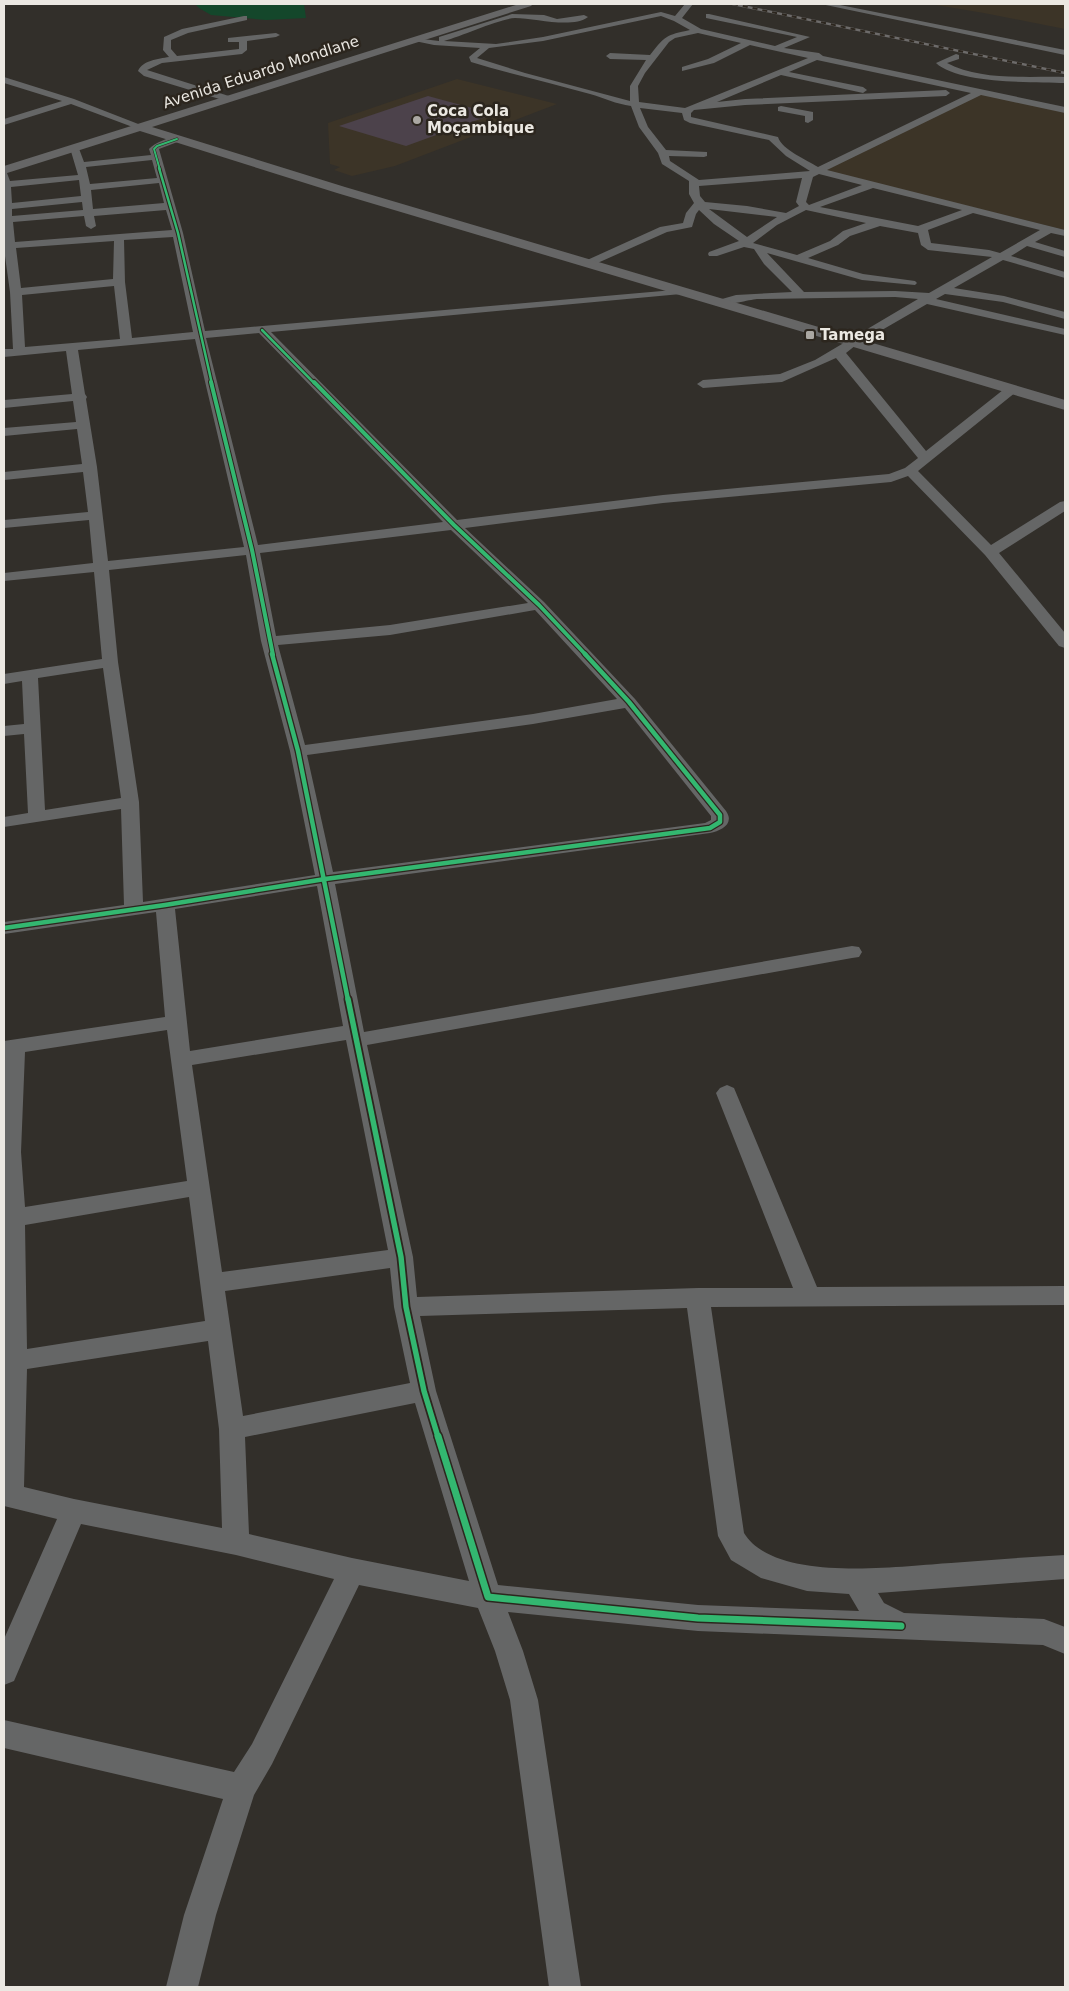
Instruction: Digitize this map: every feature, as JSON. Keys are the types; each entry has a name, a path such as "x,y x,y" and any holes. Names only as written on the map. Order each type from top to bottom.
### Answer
{"main road":[{"name":"Avenida Eduardo Mondlane","path":"4,170 528,4"},
{"path":"171,137 164,130 176,116"},
{"path":"141,127 1065,406"},
{"path":"100,140 171,137"}],"street":[{"path":"677,19 689,4"},
{"path":"825,4 1065,53"},
{"path":"414,40 487,46 543,39 661,14 677,19 698,30 727,38 819,56 1065,110"},
{"path":"434,43 464,31 512,16 544,17 557,21 584,17"},
{"path":"709,16 806,37 776,48"},
{"path":"176,59 165,41 170,37 185,31 244,18"},
{"path":"698,30 672,36 650,58 634,86 634,104 644,126 669,166 689,177 695,185 694,193 701,204 718,222 745,242 758,248 862,277 1004,299 1065,316"},
{"path":"223,41 276,35"},
{"path":"672,36 696,42"},
{"path":"229,99 142,71 145,66 176,59 239,52 243,50 243,38"},
{"path":"706,44 727,38"},
{"path":"686,69 712,61 750,42"},
{"path":"487,46 475,54 474,60 522,76 595,93 618,102 688,109 745,102 887,96 967,90"},
{"path":"610,56 650,58"},
{"path":"688,109 730,94 819,56"},
{"path":"956,57 940,63 946,67 978,75 1065,80"},
{"path":"778,72 887,96"},
{"path":"4,80 141,127"},
{"path":"1050,89 1065,84"},
{"path":"695,185 797,187 815,172 979,92"},
{"path":"4,122 71,102"},
{"path":"745,102 810,114 808,120"},
{"path":"688,109 687,118 693,121 774,139 789,154 815,172"},
{"path":"171,137 154,149 178,233 200,336 252,550 269,642 298,751 326,879 401,1257 406,1307 424,1391 488,1597 509,1651 524,1700 565,1987"},
{"path":"75,148 82,165 93,240"},
{"path":"662,153 704,154"},
{"path":"82,165 156,157"},
{"path":"695,185 815,172 1065,234"},
{"path":"19,352 16,292 6,246 5,220 7,206 5,179 84,176"},
{"path":"84,188 162,180"},
{"path":"713,254 745,242 773,223 807,207 871,185"},
{"path":"797,187 801,202 807,207 918,230 924,232 928,247 973,250 1001,256 1065,275"},
{"path":"7,206 87,199"},
{"path":"589,263 664,229 688,225 691,213 701,204 747,208 788,216"},
{"path":"5,220 171,206"},
{"path":"918,230 972,210"},
{"path":"799,258 834,244 835,240 841,236 880,223"},
{"path":"703,384 782,378 819,363 852,342 1048,230"},
{"path":"6,246 178,233"},
{"path":"119,238 119,282 127,343"},
{"path":"1025,242 1065,254"},
{"path":"758,248 768,262 801,296"},
{"path":"16,292 119,282"},
{"path":"4,353 681,291"},
{"path":"719,303 746,296 895,294 928,298 1065,332"},
{"path":"1004,299 1056,300"},
{"path":"4,928 326,879 710,828 720,822 720,815 629,702 539,605 454,525 262,330"},
{"path":"72,348 81,397 90,467 110,662 130,802 134,909"},
{"path":"839,352 844,361 926,459"},
{"path":"4,577 252,550 663,499 891,478 910,471 1012,389"},
{"path":"4,404 81,397"},
{"path":"4,432 84,424"},
{"path":"4,476 90,467"},
{"path":"910,471 990,552 1065,643"},
{"path":"990,552 1065,505"},
{"path":"4,524 96,515"},
{"path":"269,642 390,630 539,605"},
{"path":"4,679 110,662"},
{"path":"30,675 37,818"},
{"path":"298,751 533,719 629,702"},
{"path":"4,731 33,728"},
{"path":"4,822 130,802"},
{"path":"165,905 176,1022 232,1429 236,1543"},
{"path":"181,1060 356,1035 702,980 852,952"},
{"path":"176,1022 10,1047 7,1152 14,1218 9,1274 15,1361 8,1495 74,1511 236,1543 352,1571 488,1597 698,1618 1044,1632 1065,1642"},
{"path":"727,1092 809,1298"},
{"path":"14,1218 199,1187"},
{"path":"213,1283 401,1257"},
{"path":"406,1307 698,1298 1065,1295"},
{"path":"698,1298 731,1536 740,1551 771,1569 807,1578 857,1582 1065,1567"},
{"path":"15,1361 219,1329"},
{"path":"232,1429 424,1391"},
{"path":"4,1671 74,1511"},
{"path":"182,1987 200,1915 241,1788 262,1754 352,1571"},
{"path":"857,1582 874,1612 901,1626"},
{"path":"4,1734 241,1788"}],"shaded area":[{"path":"930,4 1065,5 1065,29 984,13"},
{"path":"457,79 557,104 395,166 352,176 334,170 340,167 330,164 328,123"},
{"path":"978,93 1065,112 1065,230 815,169"}],"green space":[{"path":"195,4 304,4 306,18 266,20 211,15"}],"building":[{"name":"Coca Cola Moçambique","path":"428,96 494,114 406,146 339,126"}],"railway":[{"path":"733,4 1065,73"}],"cycle path":[{"path":"177,139 157,146 154,149 178,233 200,336 252,550 269,641 298,751 401,1257 406,1307 424,1391 488,1597 698,1618 901,1626"},
{"path":"4,928 165,905 325,879 710,828 720,822 720,815 629,702 583,652 539,605 454,525 262,330"}],"place":[{"name":"Coca Cola Moçambique","path":"417,120"},
{"name":"Tamega","path":"810,335"}]}
